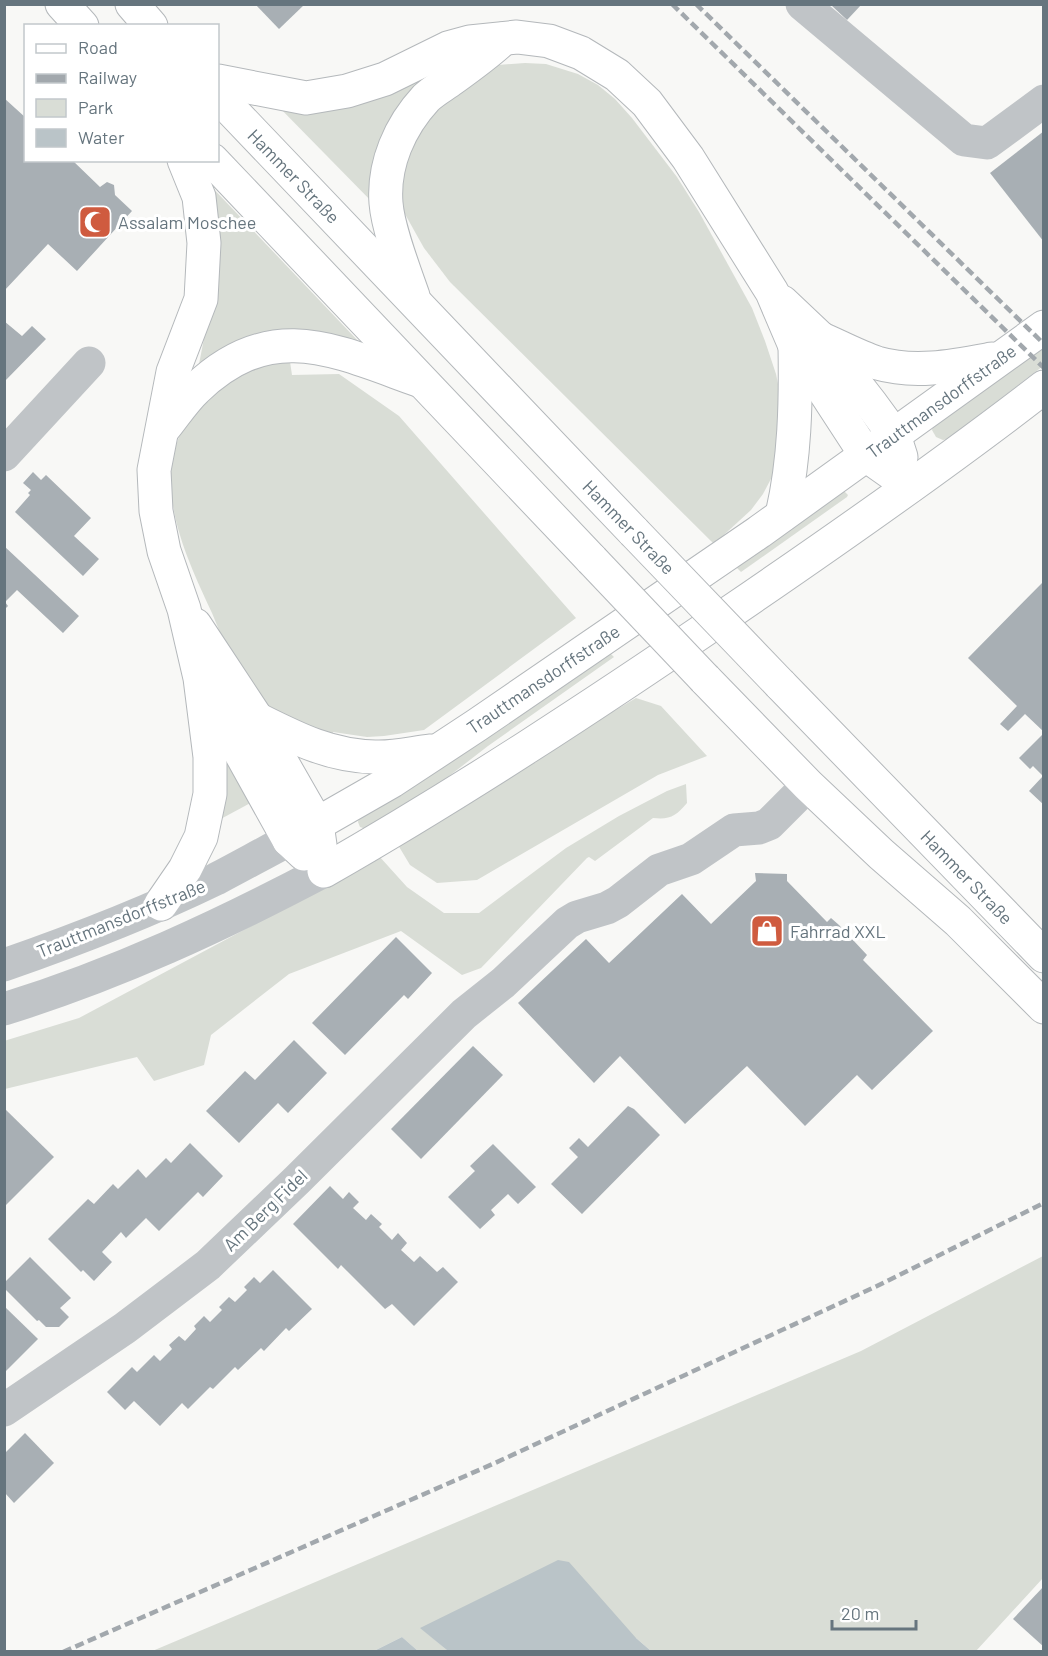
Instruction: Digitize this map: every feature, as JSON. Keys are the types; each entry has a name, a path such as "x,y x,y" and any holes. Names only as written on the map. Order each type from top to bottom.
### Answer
{"main road":[{"path":"62,4 80,24"},
{"path":"132,4 149,24"},
{"path":"219,81 306,98 347,91 385,79 448,48 470,42 517,37 549,42 581,53 617,75 647,103 688,158 772,292 807,342 866,455 910,486"},
{"path":"415,303 402,266 386,204 387,173 396,143 409,119 427,97 484,56 503,39"},
{"name":"Hammer Straße","path":"219,97 634,532 1044,956"},
{"path":"161,904 185,869 201,837 209,801 210,757 200,678 184,609 164,550 156,511 154,470 173,372 201,299 204,243 199,197 185,162"},
{"name":"Hammer Straße","path":"214,162 808,786 958,921 1044,1007"},
{"name":"Trauttmansdorffstraße","path":"288,840 392,780 477,725 782,515 1044,327"},
{"path":"807,342 878,363 915,369 938,369 1003,357"},
{"path":"807,342 894,435 910,486"},
{"path":"782,515 790,475 796,405 807,342"},
{"path":"159,435 195,390 223,367 251,352 281,344 321,347 423,382"},
{"path":"324,871 456,793 623,685 910,486 1044,387"},
{"path":"184,609 257,720 317,824 324,871"},
{"path":"200,678 288,840 324,871"},
{"path":"257,720 314,747 337,753 376,757 438,750"}],"street":[{"path":"802,4 964,140 987,143 1044,101"},
{"path":"4,455 89,363"},
{"name":"Am Berg Fidel","path":"4,1410 125,1328 208,1264 297,1180 464,1014 503,983 567,923 577,916 607,908 618,902 659,870 691,859 734,830 759,828 769,824 808,786"},
{"name":"Trauttmansdorffstraße","path":"4,965 78,939 161,904 217,878 288,840"},
{"path":"4,1009 95,978 166,950 324,871"}],"green space":[{"path":"546,64 578,74 598,85 632,118 677,177 699,212 752,308 765,341 776,374 785,417 773,475 751,510 714,544 450,282 424,248 401,207 402,166 426,114 498,65"},
{"path":"429,74 378,208 274,102"},
{"path":"188,162 380,364 289,349 194,390 212,297"},
{"path":"1043,345 1043,366 948,439 943,440 936,437 932,430 933,426"},
{"path":"289,355 292,375 339,374 399,416 576,618 424,730 367,737 333,732 331,741 290,721 271,708 255,693 236,665 183,544 176,520 171,470 176,446 186,423 206,398 229,376 249,367"},
{"path":"844,491 847,497 741,572 735,566"},
{"path":"609,652 614,657 488,746 431,790 366,829 360,827 359,818"},
{"path":"636,698 661,706 707,756 658,775 477,880 437,883 410,865 395,840"},
{"path":"219,750 258,799 217,821"},
{"path":"686,784 687,803 679,811 668,818 653,818 595,861 587,858 481,968 462,975 401,931 289,974 211,1035 204,1065 154,1081 137,1057 5,1089 4,1041 79,1018 379,856 407,887 444,913 479,913 566,848 619,816 667,791"},
{"path":"1043,1256 1043,1578 976,1651 651,1651 636,1638 421,1628 448,1651 418,1651 402,1637 374,1651 150,1652 861,1351"}],"water":[{"path":"558,1560 569,1562 636,1638 651,1651 448,1651 420,1628"},
{"path":"402,1637 418,1651 374,1651"}],"building":[{"path":"255,4 305,4 279,29"},
{"path":"830,4 862,4 847,20"},
{"path":"4,98 24,116 24,162 74,162 100,187 107,182 114,185 115,195 132,211 77,271 48,244 4,291"},
{"path":"1044,131 1044,242 990,173"},
{"path":"4,321 22,336 32,326 46,339 4,382"},
{"path":"33,472 41,480 46,475 91,518 74,536 99,559 83,576 15,512 30,495 28,493 31,490 23,483"},
{"path":"4,546 79,616 63,633 17,590 5,602 8,606 4,610"},
{"path":"1044,581 1044,732 1025,714 1008,731 1000,724 1017,706 968,658"},
{"path":"1044,733 1044,805 1029,791 1043,776 1033,766 1030,769 1019,758"},
{"path":"755,873 787,874 787,881 827,922 831,918 839,925 867,955 863,960 933,1031 872,1090 857,1075 805,1126 747,1066 685,1124 620,1056 594,1083 518,1003 586,939 609,963 682,894 711,924 756,881"},
{"path":"396,937 432,973 408,999 404,995 345,1055 312,1023"},
{"path":"294,1040 327,1073 288,1113 278,1103 239,1143 206,1111 245,1071 255,1080"},
{"path":"473,1046 503,1075 421,1159 391,1129"},
{"path":"628,1106 634,1109 660,1135 582,1214 551,1184 578,1157 569,1148 579,1138 588,1147"},
{"path":"4,1108 54,1157 4,1207"},
{"path":"190,1143 223,1176 203,1197 198,1192 159,1231 146,1218 126,1238 121,1232 102,1252 112,1262 94,1281 83,1270 81,1272 48,1239 88,1199 94,1204 113,1184 118,1189 138,1169 146,1178 166,1158 171,1163"},
{"path":"493,1144 536,1187 518,1204 508,1194 491,1210 495,1215 480,1229 448,1197 475,1171 470,1166"},
{"path":"330,1186 343,1199 349,1192 359,1202 353,1208 366,1220 371,1214 382,1224 379,1227 392,1240 398,1233 407,1243 401,1250 414,1262 420,1256 437,1272 443,1267 458,1282 414,1326 392,1304 385,1309 341,1265 338,1269 293,1224"},
{"path":"30,1257 71,1298 60,1308 69,1317 59,1327 46,1327 39,1320 37,1321 4,1288 4,1283"},
{"path":"273,1270 312,1309 289,1331 286,1328 264,1351 261,1348 238,1370 235,1367 213,1389 210,1387 188,1409 182,1403 160,1426 134,1401 125,1410 107,1392 132,1367 137,1372 154,1355 160,1361 172,1349 169,1345 179,1336 185,1341 196,1329 194,1326 204,1316 210,1322 222,1310 219,1307 229,1297 235,1302 247,1290 244,1287 254,1277 260,1283"},
{"path":"4,1306 38,1339 4,1373"},
{"path":"25,1433 54,1463 14,1503 5,1493 5,1453"},
{"path":"1044,1586 1044,1647 1013,1619"}],"railway":[{"path":"672,4 1044,368"},
{"path":"696,4 1044,344"},
{"path":"63,1652 495,1463 877,1286 1044,1203"}],"place":[{"name":"Assalam Moschee","path":"95,222"},
{"name":"Fahrrad XXL","path":"767,931"}]}
